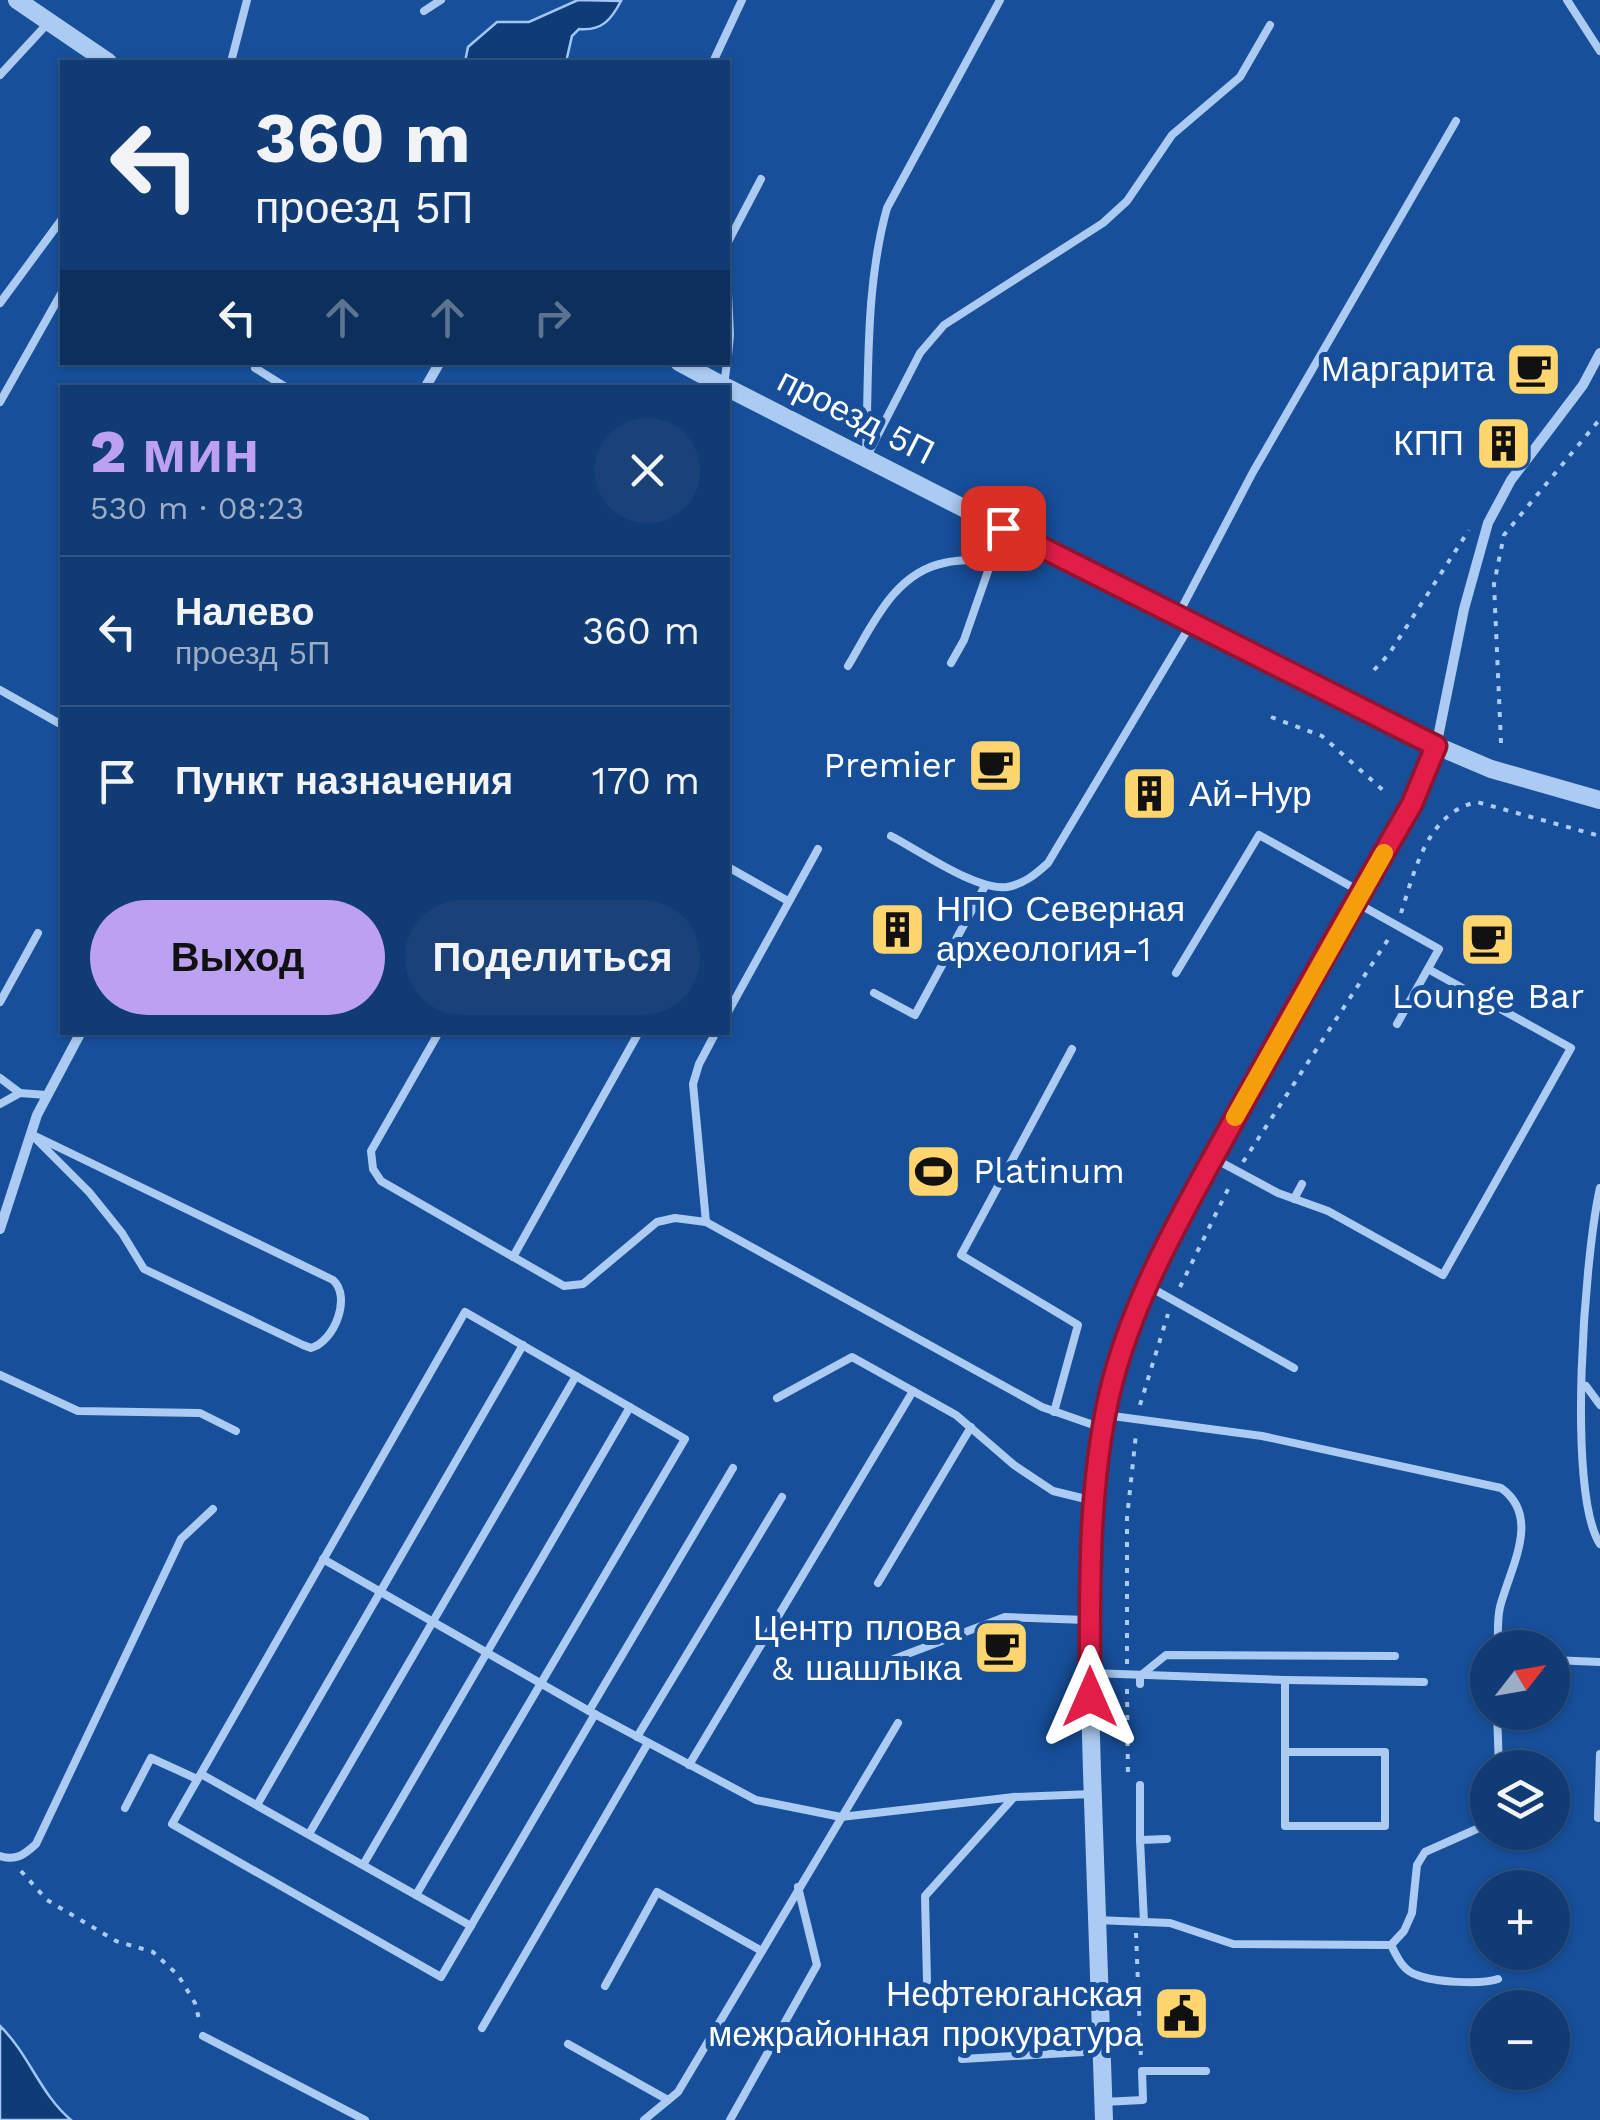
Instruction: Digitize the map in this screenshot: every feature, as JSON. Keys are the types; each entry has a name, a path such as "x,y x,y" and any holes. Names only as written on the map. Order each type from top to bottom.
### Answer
{"street":[{"path":"17,0 105,60"},
{"path":"1103,2111 1090,1620 1094,1501 1104,1422 1117,1366 1148,1286 1213,1158 1412,804 1436,746 1464,609 1488,523 1511,480 1583,385 1600,353"},
{"name":"проезд 5П","path":"684,365 722,385"},
{"name":"проезд 5П","path":"730,389 1436,746 1491,769 1600,800"},
{"path":"0,1229 46,1095 78,1035"}],"lane":[{"path":"232,60 247,0"},
{"path":"424,11 441,0"},
{"path":"714,60 742,0"},
{"path":"866,458 872,302 883,223 1000,0"},
{"path":"1568,0 1600,51"},
{"path":"0,75 48,23"},
{"path":"866,458 920,353 944,326 1103,224 1128,200 1172,136 1240,77 1270,25"},
{"path":"891,836 985,886 1020,883 1048,864 1184,620 1253,472 1456,121"},
{"path":"730,238 761,180"},
{"path":"0,302 60,222"},
{"path":"0,402 60,296"},
{"path":"255,368 282,385"},
{"path":"951,663 964,640 1003,528"},
{"path":"848,666 884,605 907,579 942,563 992,558"},
{"path":"0,690 60,725"},
{"path":"1176,973 1258,835 1439,948 1397,1024"},
{"path":"732,994 818,849"},
{"path":"730,867 788,901"},
{"path":"874,992 915,1015 985,886"},
{"path":"0,1002 38,932"},
{"path":"1213,1158 1294,1199 1328,1211 1443,1275 1571,1048 1428,969"},
{"path":"437,1035 371,1150 373,1169 381,1181 564,1286 583,1284 657,1222 675,1218 706,1222 1054,1412 1104,1422 1138,1421 1262,1436 1502,1488 1512,1496 1523,1516 1522,1532 1498,1612 1498,1630"},
{"path":"514,1257 637,1035"},
{"path":"706,1222 693,1084 715,1035"},
{"path":"1054,1412 1078,1324 961,1256 1072,1049"},
{"path":"0,1078 20,1093 46,1095"},
{"path":"0,1104 20,1093"},
{"path":"31,1134 333,1280 343,1296 326,1340 311,1348 303,1345 144,1269 122,1233 89,1192 31,1134"},
{"path":"1294,1199 1302,1184"},
{"path":"1600,1188 1584,1294 1583,1452 1588,1515 1600,1544"},
{"path":"1148,1286 1294,1368"},
{"path":"416,1895 684,1439 465,1312 172,1824 441,1977 733,1468"},
{"path":"257,1805 523,1345"},
{"path":"777,1398 852,1358 956,1415 1014,1466 1053,1491 1094,1501"},
{"path":"0,1375 78,1411 200,1413 236,1431"},
{"path":"309,1834 576,1376"},
{"path":"1584,1382 1600,1405"},
{"path":"689,1765 913,1391"},
{"path":"363,1865 630,1407"},
{"path":"878,1583 971,1426"},
{"path":"637,1737 782,1497"},
{"path":"0,1856 12,1860 36,1844 181,1539 213,1508"},
{"path":"323,1559 540,1684 756,1800 841,1817 1014,1797 1092,1794"},
{"path":"857,1673 1006,1617 1090,1620"},
{"path":"1140,1680 1166,1655 1395,1656"},
{"path":"1570,1661 1600,1662"},
{"path":"1090,1673 1127,1674 1140,1680 1424,1682"},
{"path":"1284,1680 1284,1752 1284,1826 1386,1826 1385,1752 1284,1752"},
{"path":"644,2120 678,2092 898,1723"},
{"path":"482,2028 648,1743"},
{"path":"1598,1818 1600,1754"},
{"path":"126,1808 151,1758 199,1776 257,1805 471,1926"},
{"path":"1140,1785 1140,1922"},
{"path":"927,1981 925,1896 1014,1797"},
{"path":"1096,1920 1170,1923 1233,1944 1391,1946 1404,1931 1412,1912 1418,1864 1425,1852 1470,1832"},
{"path":"1140,1840 1168,1839"},
{"path":"730,2120 816,1965 798,1888"},
{"path":"605,1986 657,1892 760,1950"},
{"path":"1391,1946 1400,1963 1416,1975 1485,1983 1498,1979"},
{"path":"204,2036 366,2120"},
{"path":"568,2044 668,2100"},
{"path":"962,2060 1101,2051"},
{"path":"1103,2111 1143,2100 1142,2072 1206,2071"}],"path":[{"path":"1501,743 1494,584 1504,534 1600,419"},
{"path":"1374,670 1389,654 1475,522"},
{"path":"1271,716 1322,736 1384,791"},
{"path":"1127,1674 1127,1518 1141,1394 1173,1300 1236,1171 1397,925 1420,855 1432,833 1460,806 1477,802 1600,836"},
{"path":"12,1860 47,1900 116,1941 152,1952 178,1975 195,2002 204,2036"},
{"path":"1140,1922 1142,2072"}],"water":[{"path":"578,0 621,1 605,23 579,29 572,36 566,60 465,60 468,47 497,22 529,22"},
{"path":"0,2026 60,2110 71,2120 0,2120"}],"slow traffic":[{"path":"1235,1117 1384,853"}],"place":[{"name":"Маргарита","path":"1534,369"},
{"name":"КПП","path":"1503,443"},
{"name":"Premier","path":"995,765"},
{"name":"Ай-Нур","path":"1150,794"},
{"name":"НПО Северная археология-1","path":"897,929"},
{"name":"Lounge Bar","path":"1488,940"},
{"name":"Platinum","path":"934,1171"},
{"name":"Центр плова & шашлыка","path":"1001,1648"},
{"name":"Нефтеюганская межрайонная прокуратура","path":"1182,2014"}],"route":[{"path":"1003,528 1436,746 1412,804 1213,1158 1142,1296 1128,1334 1110,1394 1098,1461 1090,1598 1090,1697"}]}
